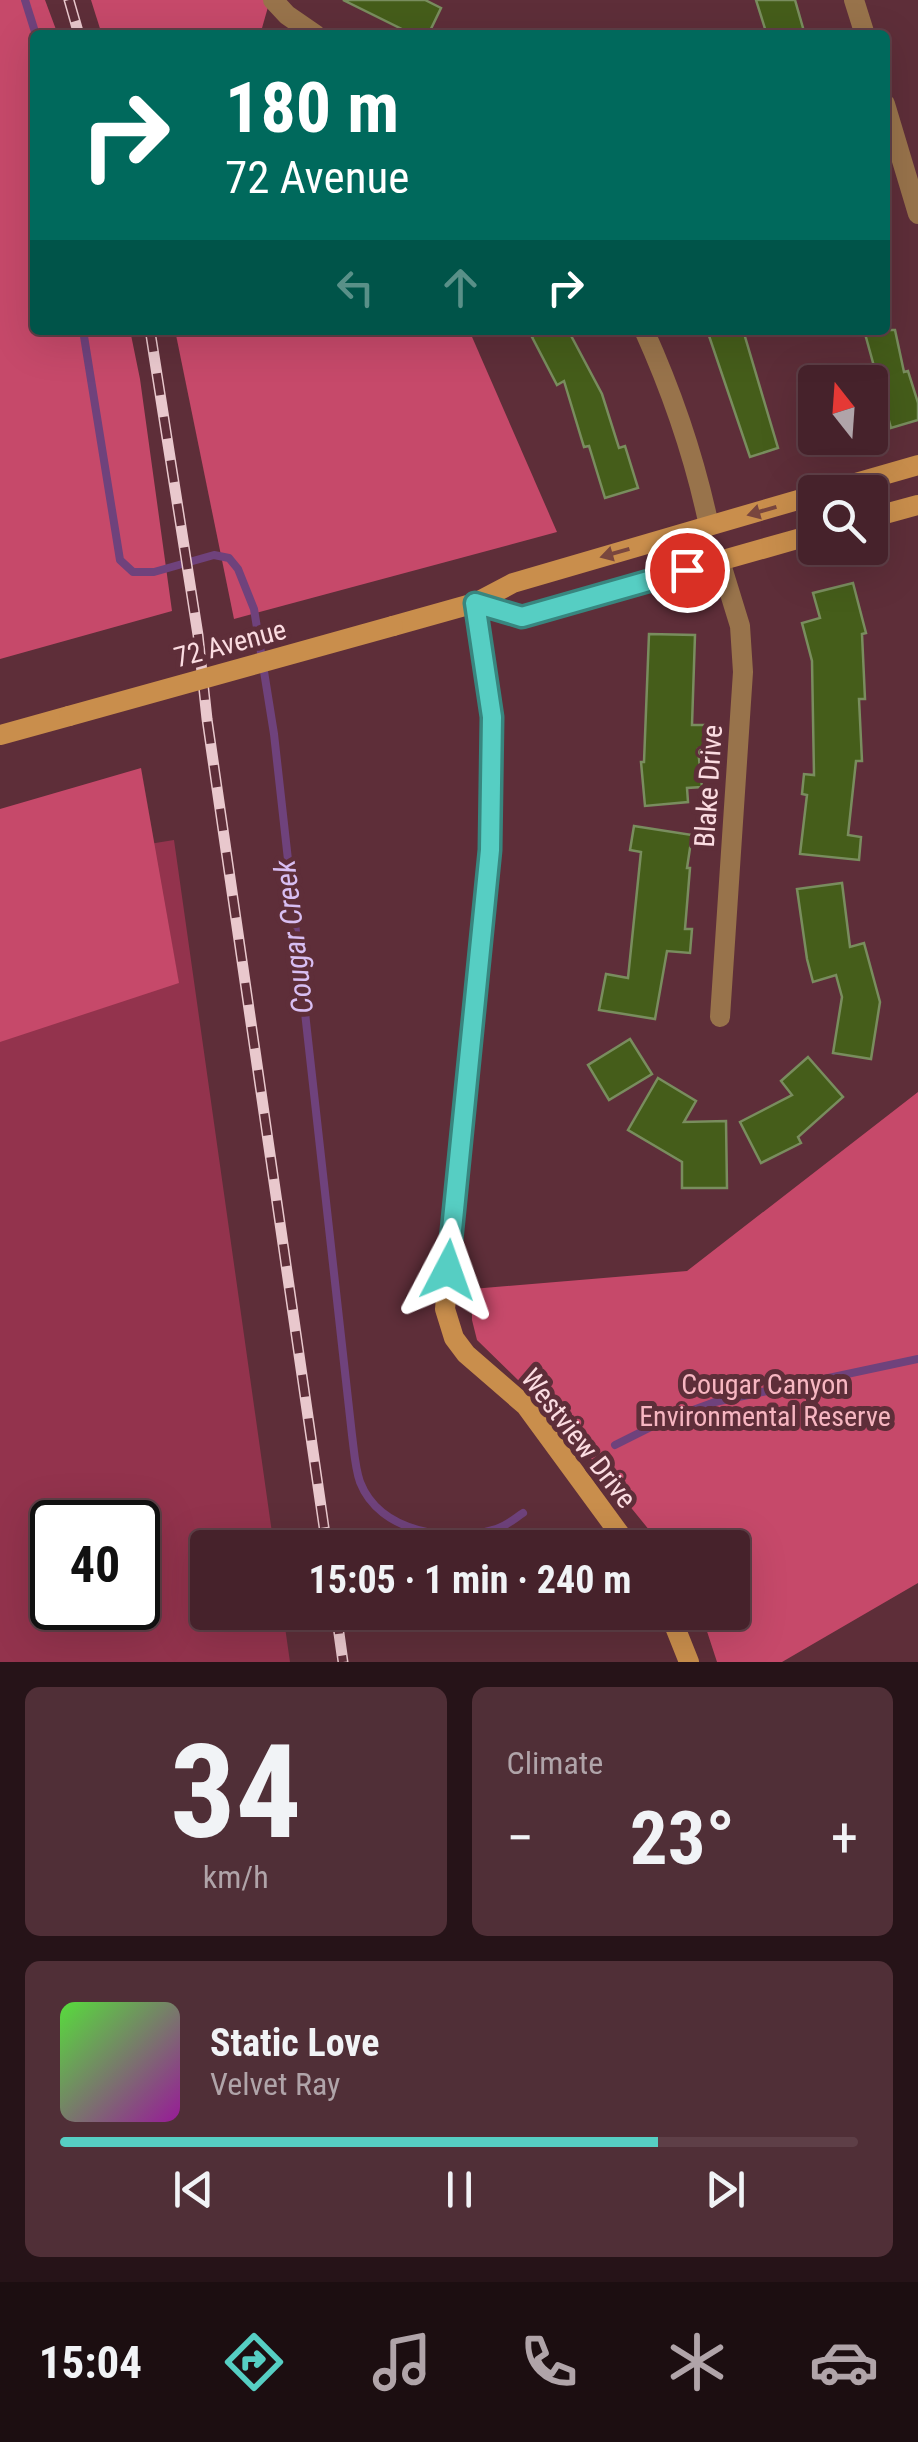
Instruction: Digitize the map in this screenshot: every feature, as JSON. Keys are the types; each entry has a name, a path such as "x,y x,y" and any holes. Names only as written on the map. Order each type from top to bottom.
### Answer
{"main road":[{"path":"883,475 918,465"},
{"name":"72 Avenue","path":"0,735 475,603 513,582 798,500"},
{"path":"888,513 918,505"},
{"path":"475,603 522,617 798,539"},
{"name":"Westview Drive","path":"475,603 492,717 490,850 445,1309 454,1338 466,1354 526,1406 617,1530"},
{"path":"676,1630 689,1662"}],"street":[{"path":"273,0 309,30"},
{"path":"854,0 863,30"},
{"path":"890,121 918,214"},
{"path":"897,144 918,138"},
{"path":"646,335 683,431 709,526"},
{"name":"Blake Drive","path":"720,561 740,626 743,672 720,1017"}],"shaded area":[{"path":"174,840 272,1530 190,1530 190,1630 285,1630 290,1662 0,1662 0,868"}],"green space":[{"path":"0,0 45,0 56,30 30,30 30,335 131,335 172,611 0,659"},
{"path":"91,0 270,0 261,30 100,30"},
{"path":"176,335 471,335 557,532 234,619"},
{"path":"141,768 179,983 0,1042 0,809"},
{"name":"Cougar Canyon Environmental Reserve","path":"918,1092 918,1583 782,1662 717,1662 707,1630 750,1630 750,1530 649,1530 563,1424 477,1340 472,1320 472,1289 687,1271"}],"building":[{"path":"343,0 425,0 441,8 430,30 404,30"},
{"path":"756,0 795,0 804,30 765,30"},
{"path":"890,330 895,330 904,372 908,371 918,403 918,420 891,428 888,365 874,365 865,335 890,335"},
{"path":"571,335 602,394 619,448 625,446 638,488 605,498 564,381 557,385 532,337"},
{"path":"709,335 744,335 778,448 750,457"},
{"path":"853,583 866,633 862,634 865,699 859,699 862,761 856,761 848,835 861,837 859,860 800,854 807,795 802,794 804,774 814,775 812,661 802,623 820,618 813,593"},
{"path":"649,634 695,635 692,725 705,725 705,749 698,749 702,787 687,788 688,802 645,806 641,762"},
{"path":"634,826 692,835 685,929 692,929 690,953 667,951 655,1019 599,1010 606,974 628,978 641,852 630,850"},
{"path":"842,883 850,947 864,943 880,1002 871,1059 833,1053 842,997 836,975 813,982 807,959 797,889"},
{"path":"630,1039 652,1074 609,1100 588,1065"},
{"path":"808,1057 843,1097 798,1137 801,1143 761,1163 740,1122 792,1095 781,1081"},
{"path":"658,1078 696,1101 684,1122 726,1121 727,1188 682,1188 682,1162 628,1130"}],"waterway":[{"name":"Cougar Creek","path":"25,0 34,30"},
{"name":"Cougar Creek","path":"84,335 120,560 133,572 154,572 214,555 229,558 238,569 254,609 274,734 360,1482 383,1513 399,1523 438,1534 496,1529 523,1513"},
{"name":"Cougar Creek","path":"615,1445 663,1421 715,1402 918,1359"}],"railway":[{"path":"69,0 78,30"},
{"path":"151,335 198,635 324,1530"},
{"path":"339,1630 343,1662"}],"route":[{"path":"448,1270 490,850 492,717 475,603 522,617 687,570"}]}
